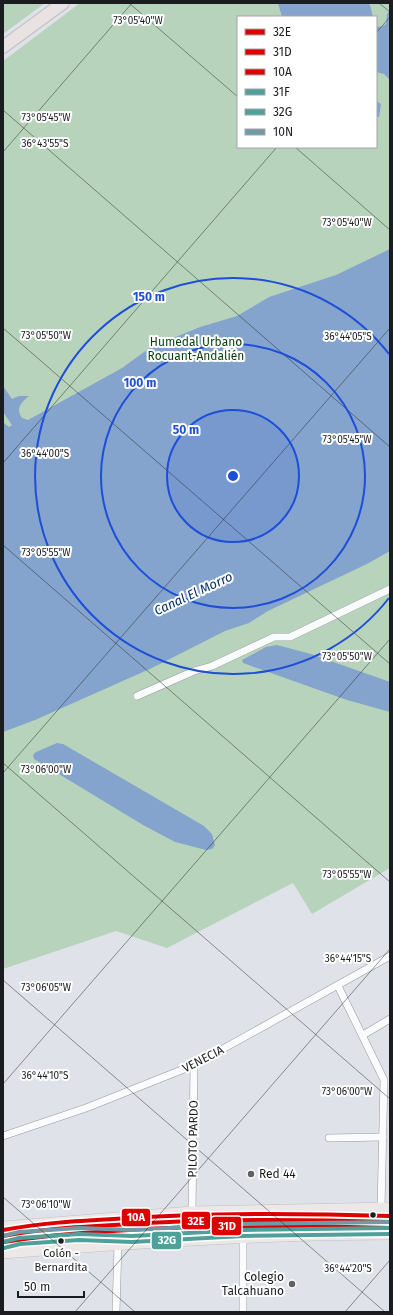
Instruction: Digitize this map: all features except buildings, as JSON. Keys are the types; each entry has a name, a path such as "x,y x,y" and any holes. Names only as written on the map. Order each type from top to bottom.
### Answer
{"highway":[{"path":"3,47 63,3"}],"main road":[{"path":"3,1227 192,1212 386,1208"},
{"path":"243,1237 248,1221 257,1211"},
{"path":"3,1253 118,1244 243,1237 390,1234"}],"street":[{"path":"137,696 194,671 212,666 274,637 290,637 390,589"},
{"name":"VENECIA","path":"3,1136 86,1108 194,1065 390,956"},
{"path":"338,986 388,1085 383,1137 386,1208"},
{"path":"363,1035 390,1019"},
{"name":"PILOTO PARDO","path":"192,1212 194,1065"},
{"path":"329,1138 383,1137"},
{"path":"243,1237 243,1312"},
{"path":"116,1312 118,1244"}],"green space":[{"path":"3,3 45,3 3,34"},
{"name":"Humedal Urbano Rocuant-Andalién","path":"80,3 390,3 390,868 312,914 293,883 167,948 116,931 3,969 3,61"}],"water":[{"path":"278,3 367,3 370,5 373,16 282,16"},
{"path":"390,10 390,80 384,74 377,72 377,26 381,27 386,24 387,14"},
{"path":"377,102 381,104 379,117 377,116"},
{"name":"Canal El Morro","path":"390,249 390,551 367,564 268,611 249,623 225,631 152,668 35,720 3,732 3,422 9,427 12,425 3,412 3,386 12,399 19,396 29,396 19,408 22,418 28,420 122,368 151,347 200,327 237,316 269,297 336,275"},
{"path":"277,645 311,654 390,682 390,712 347,700 243,663 242,660 266,647"},
{"path":"57,743 63,744 204,826 212,834 215,845 212,849 206,850 175,842 143,825 34,759 33,755 36,752"}],"transit line":[{"name":"10A","path":"3,1230 58,1223 183,1215 321,1214 390,1216"},
{"name":"32E","path":"3,1236 58,1229 183,1221 321,1220 390,1222"},
{"name":"10N","path":"3,1236 19,1232 79,1228 132,1230 244,1224 390,1222"},
{"name":"31D","path":"4,1242 72,1234 182,1227 320,1226 390,1228"},
{"name":"31F","path":"3,1242 19,1238 79,1234 132,1236 244,1230 390,1228"},
{"name":"32G","path":"4,1248 20,1244 79,1240 132,1242 244,1236 390,1234"}],"place":[{"name":"Red 44","path":"251,1174"},
{"name":"Colón - Bernardita","path":"61,1241"},
{"name":"Colegio Talcahuano","path":"292,1284"}]}
